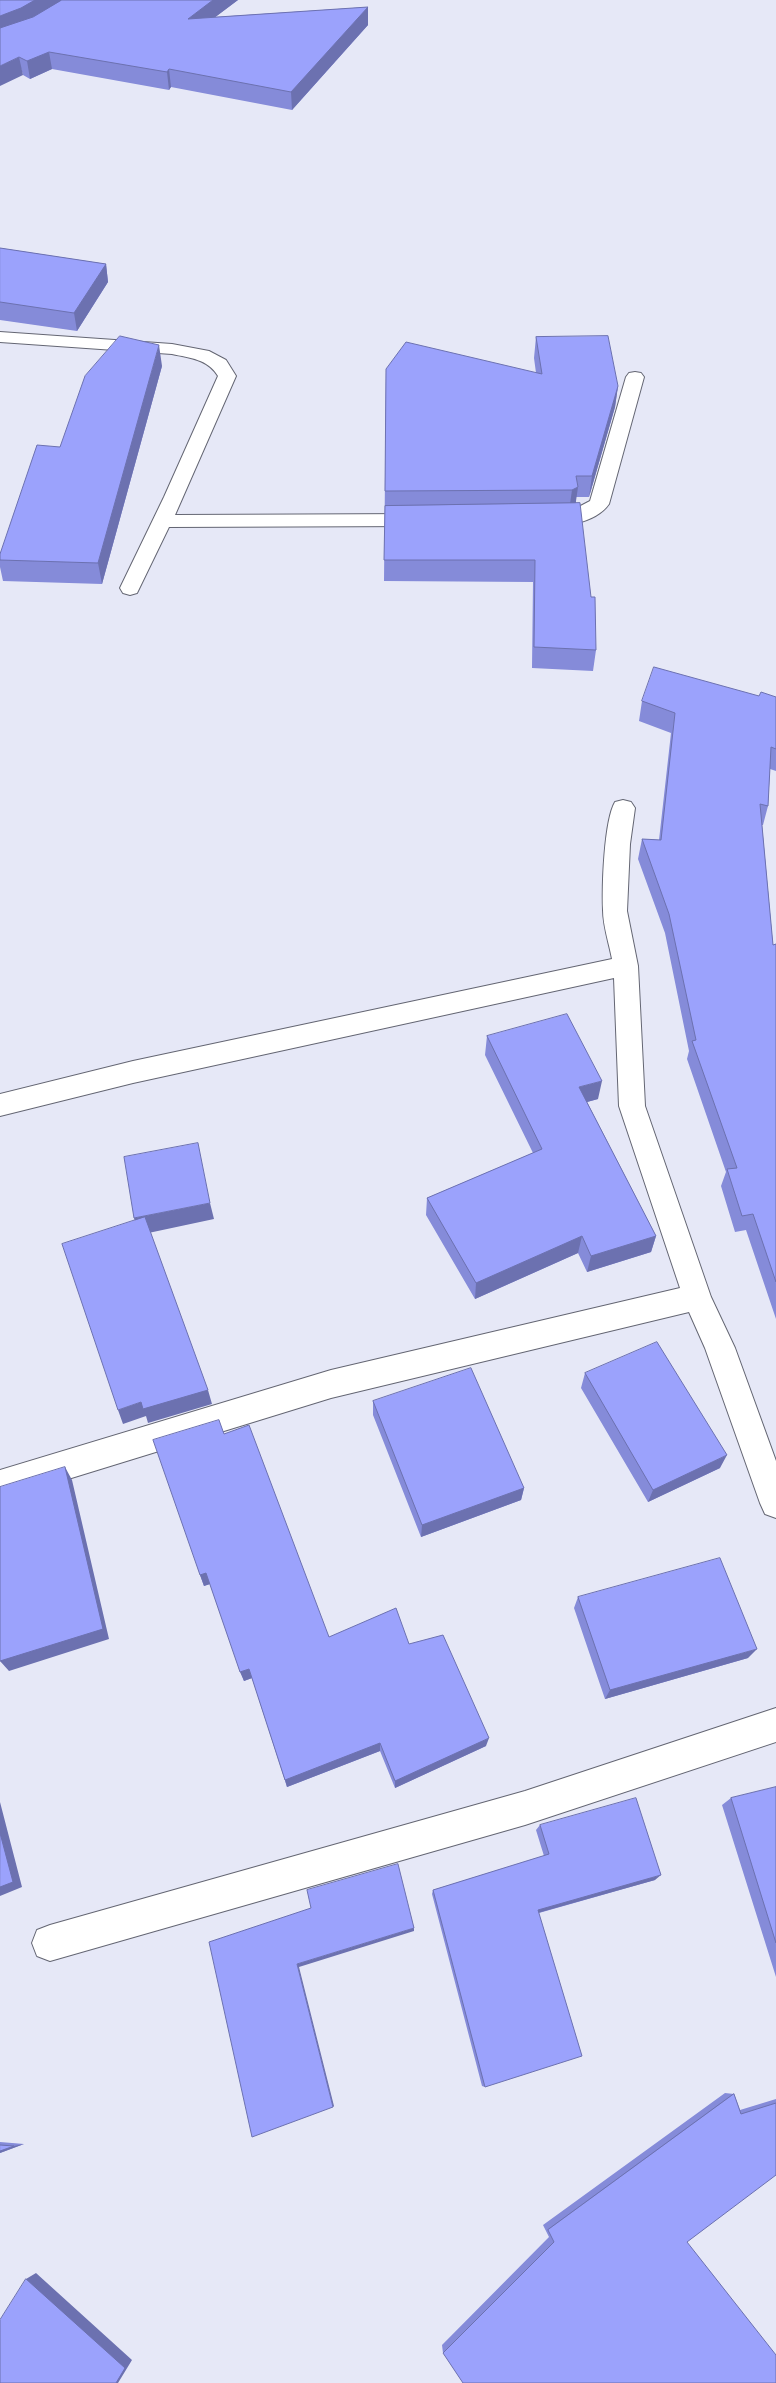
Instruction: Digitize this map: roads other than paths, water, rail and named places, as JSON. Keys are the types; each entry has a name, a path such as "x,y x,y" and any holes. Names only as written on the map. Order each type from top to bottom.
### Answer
{"street":[{"path":"0,337 172,349 204,356 220,364 227,376 130,588"},
{"path":"522,519 572,519 585,514 599,504 635,377"},
{"path":"162,521 442,520"},
{"path":"624,808 618,844 615,911 626,966 632,1106 697,1297 720,1348 776,1503"},
{"path":"0,1106 133,1072 626,966"},
{"path":"0,1485 331,1384 697,1297"},
{"path":"50,1943 525,1808 776,1725"}]}
